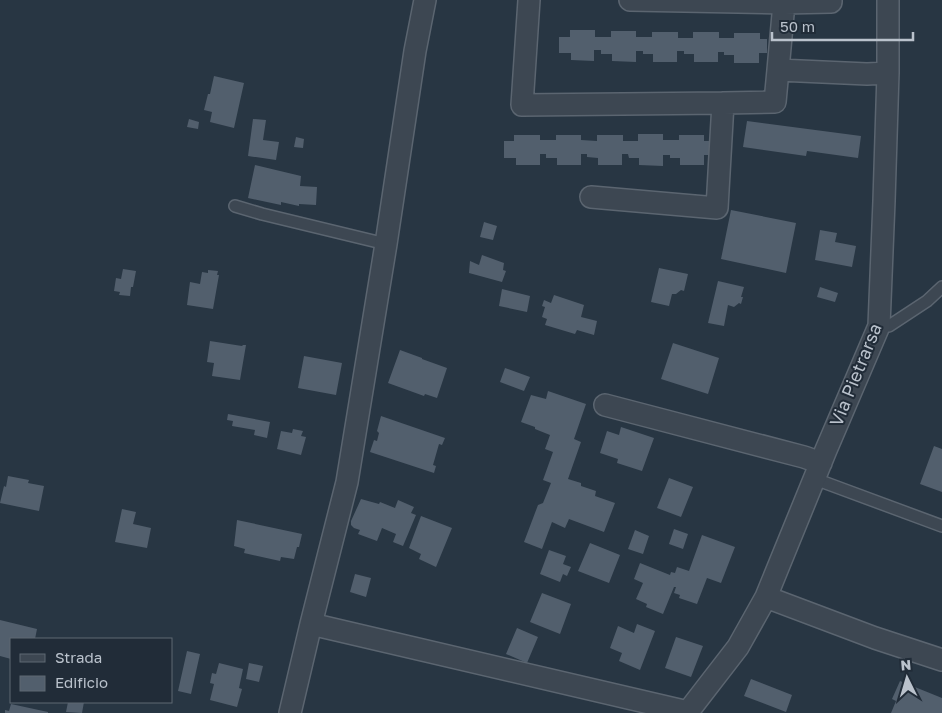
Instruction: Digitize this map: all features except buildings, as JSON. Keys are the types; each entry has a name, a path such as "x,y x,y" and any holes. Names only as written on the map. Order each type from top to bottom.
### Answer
{"street":[{"path":"290,713 347,482 386,244 414,51 425,0"},
{"path":"529,0 522,105 774,102 784,3"},
{"path":"630,0 784,3 831,2 831,0"},
{"name":"Via Pietrarsa","path":"688,712 738,647 766,596 879,326 888,74 888,0"},
{"path":"778,70 888,74"},
{"path":"591,197 717,208 723,103"},
{"path":"605,405 804,457 818,471"},
{"path":"766,596 875,638 942,660"},
{"path":"311,624 688,712"}],"lane":[{"path":"235,206 386,244"},
{"path":"879,326 890,326 927,301 942,287"},
{"path":"818,471 942,526"}]}
